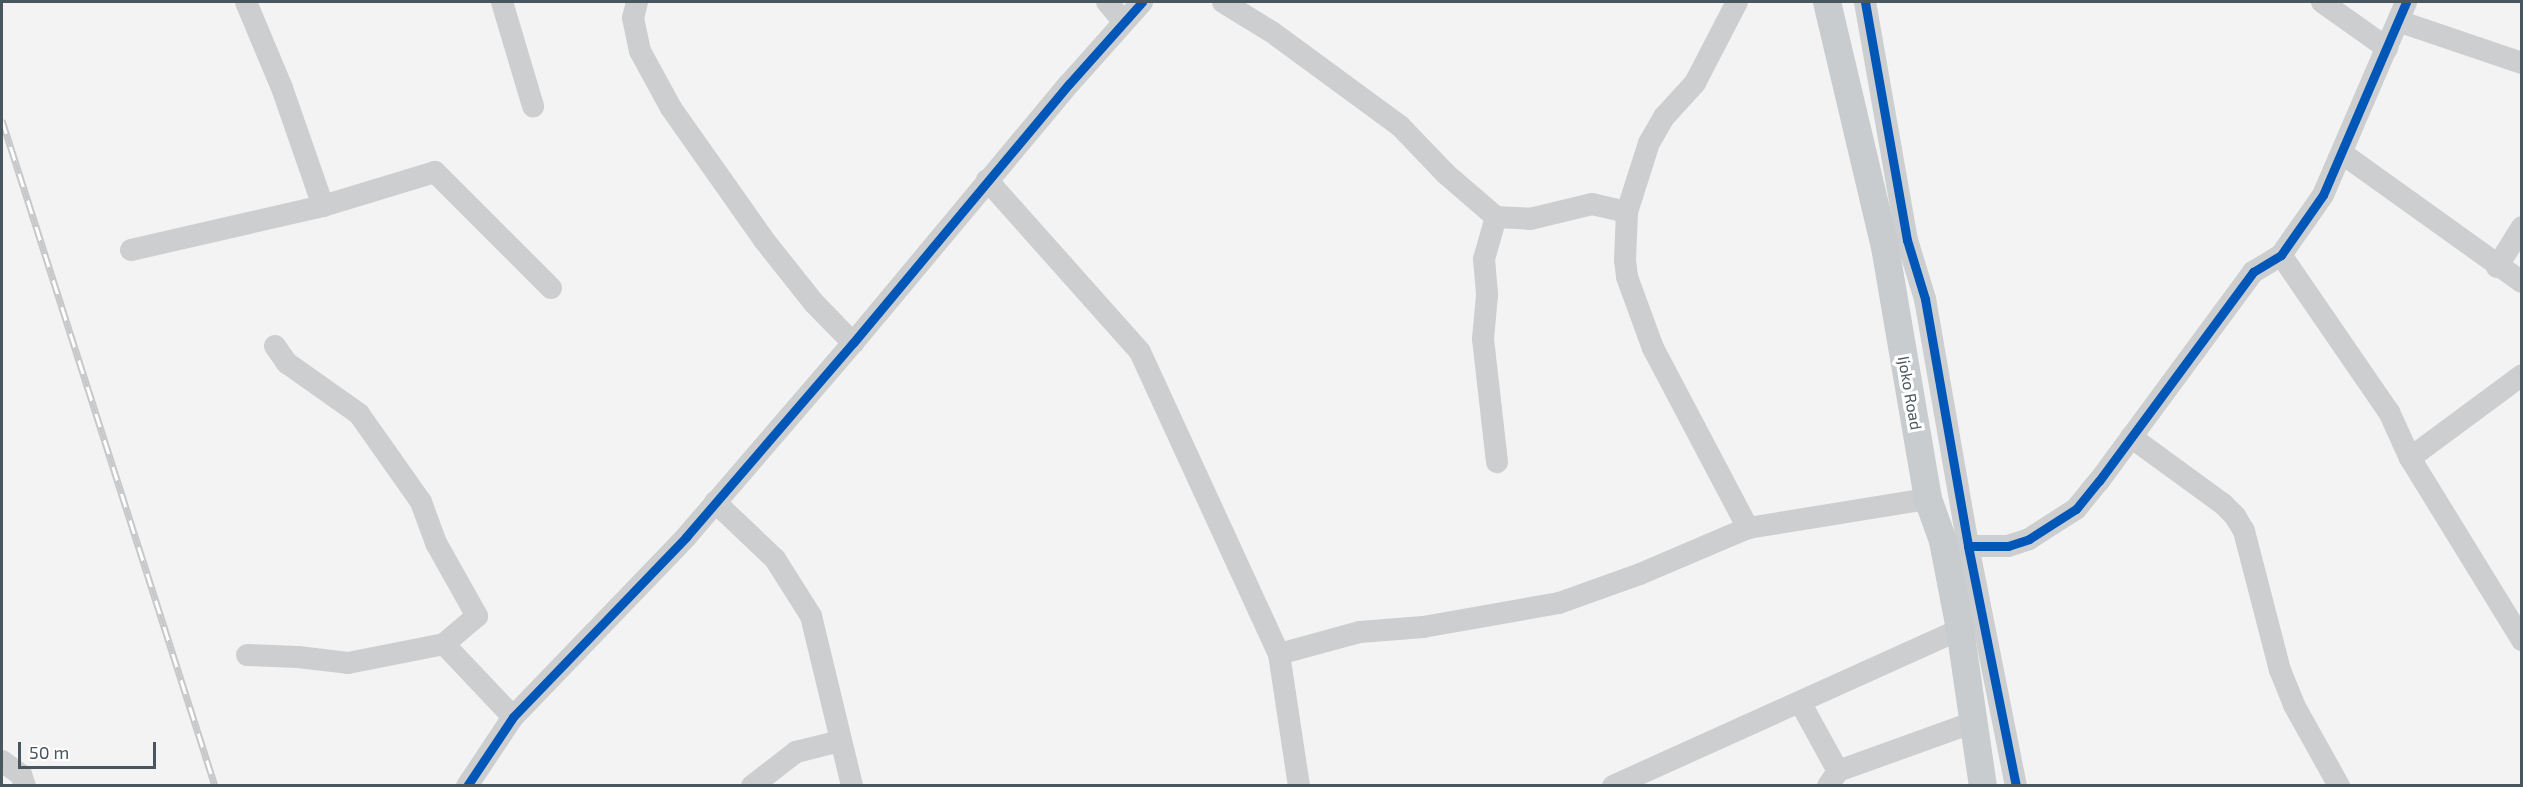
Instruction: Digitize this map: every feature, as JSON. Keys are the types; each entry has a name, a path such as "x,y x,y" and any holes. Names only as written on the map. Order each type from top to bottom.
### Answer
{"main road":[{"name":"Ijoko Road","path":"1827,2 1885,247 1928,499 1942,541 1960,629 1983,786"}],"street":[{"path":"246,2 282,88 323,206"},
{"path":"502,2 533,106"},
{"path":"637,2 633,18 640,51 671,108 764,240 814,303 853,343"},
{"path":"1107,2 1123,21"},
{"path":"467,786 513,717 686,537 853,343 987,180 1123,21 1142,2"},
{"path":"1223,2 1272,33 1400,126 1446,174 1496,217 1530,219 1581,205 1627,212"},
{"path":"1737,2 1695,82 1664,117 1649,143 1627,212 1626,278 1653,348 1748,528"},
{"path":"1866,2 1907,240 1925,299 1968,546 2016,786"},
{"path":"2322,2 2387,48"},
{"path":"1968,546 2008,546 2029,539 2076,509 2253,272 2281,255 2323,195 2343,154 2402,11 2522,63"},
{"path":"2343,154 2497,267 2522,282"},
{"path":"131,250 323,206 435,172 551,288"},
{"path":"987,180 1140,352 1278,654 1299,786"},
{"path":"1496,217 1484,259 1486,295 1483,339 1497,462"},
{"path":"2497,267 2522,227"},
{"path":"2281,255 2389,412 2410,458 2520,634"},
{"path":"247,655 298,657 348,663 444,644 477,616 436,543 421,502 359,414 287,363 275,346"},
{"path":"2410,458 2522,375"},
{"path":"2131,436 2223,504 2235,516 2244,531 2280,670 2294,705 2339,786"},
{"path":"1278,654 1360,632 1423,627 1559,603 1640,574 1748,528 1928,499"},
{"path":"715,502 775,559 811,616 852,786"},
{"path":"1613,786 1960,629"},
{"path":"444,644 513,717"},
{"path":"1800,702 1833,778 1974,722"},
{"path":"752,786 796,752 840,741"},
{"path":"2,761 21,775 25,786"}],"railway":[{"path":"2,120 215,786"}],"cycle path":[{"path":"467,786 513,717 686,537 853,343 1069,84 1142,2"},
{"path":"1865,2 1907,240 1925,299 1968,546 2016,786"},
{"path":"1968,546 2008,546 2029,539 2076,509 2253,272 2281,255 2323,195 2406,2"}]}
